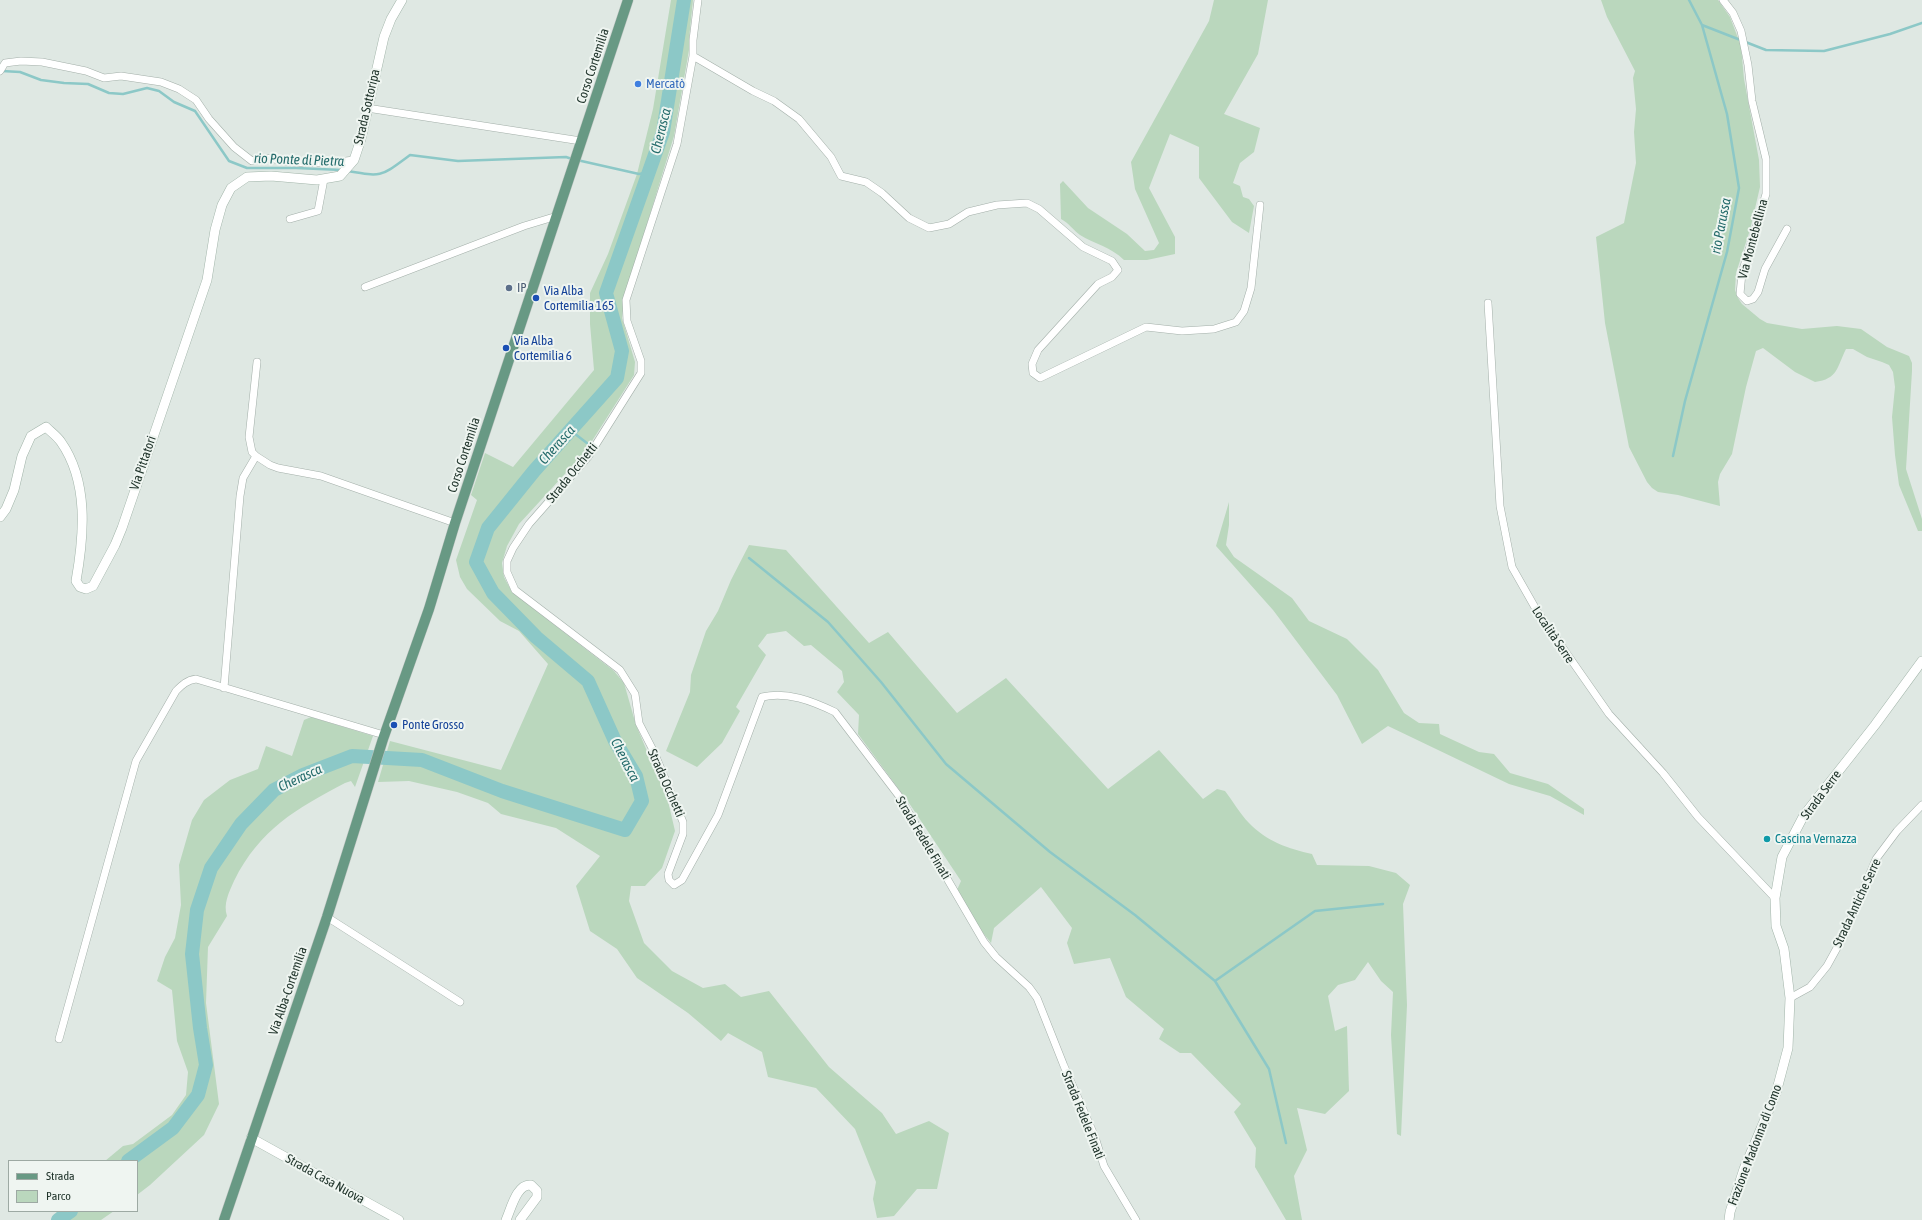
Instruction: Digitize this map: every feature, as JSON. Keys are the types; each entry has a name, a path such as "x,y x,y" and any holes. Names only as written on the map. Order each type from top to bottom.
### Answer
{"main road":[{"name":"Corso Cortemilia","path":"373,768 429,609 455,523 628,0"},
{"name":"Via Alba-Cortemilia","path":"224,1220 327,917 373,768"}],"street":[{"name":"Strada Sottoripa","path":"2,68 5,63 21,61 42,62 86,71 104,78 121,76 161,82 178,89 196,100 209,119 234,147 252,161 264,157 289,162 351,163 361,139 384,37 391,19 402,0"},
{"name":"Strada Occhetti","path":"674,885 668,874 683,834 684,822 654,752 639,724 635,694 620,670 515,590 507,572 508,561 513,548 529,524 588,457 641,373 641,361 627,320 626,300 677,144 693,56 698,0"},
{"name":"Via Montebellina","path":"1723,0 1733,13 1745,47 1752,102 1766,160 1766,194 1742,273 1740,294 1747,301 1753,299 1758,292 1765,269 1787,228"},
{"path":"693,56 774,101 799,119 831,157 841,176 866,182 882,193 909,218 929,228 949,224 968,212 990,207 1027,203 1039,209 1083,247 1112,261 1118,270 1112,277 1098,284 1038,350 1032,364 1033,373 1040,378 1146,327 1182,331 1214,329 1236,322 1244,311 1251,288 1260,205"},
{"path":"367,108 581,141"},
{"name":"Via Pittatori","path":"0,517 6,509 14,490 22,456 30,436 46,427 61,442 74,467 82,499 81,551 76,582 80,587 86,589 93,586 115,545 122,528 207,280 215,230 222,205 231,188 247,177 271,176 324,179 340,175 351,163"},
{"path":"290,220 318,211 324,179"},
{"path":"365,287 524,226 557,216"},
{"name":"Località Serre","path":"1488,303 1500,506 1512,567 1537,611 1609,714 1663,773 1698,817 1774,898"},
{"path":"256,362 249,437 250,448 256,456 278,468 321,476 455,523"},
{"path":"224,688 240,496 243,478 256,456"},
{"name":"Strada Serre","path":"1790,998 1784,949 1776,926 1774,898 1782,857 1804,815 1875,725 1922,661"},
{"path":"59,1039 136,761 176,691 183,684 190,680 196,679 383,737"},
{"name":"Strada Fedele Finati","path":"674,885 682,880 718,816 762,697 771,695 787,695 821,705 835,712 899,796 984,942 996,957 1029,987 1037,998 1064,1066 1095,1137 1104,1166 1136,1220"},
{"name":"Strada Antiche Serre","path":"1790,998 1810,987 1827,966 1843,937 1876,859 1897,831 1922,804"},
{"path":"327,917 460,1002"},
{"name":"Frazione Madonna di Como","path":"1729,1220 1730,1212 1744,1169 1776,1093 1788,1048 1790,998"},
{"name":"Strada Casa Nuova","path":"251,1138 399,1220"},
{"path":"506,1220 520,1188 525,1185 531,1185 537,1191 537,1197 520,1220"}],"green space":[{"path":"671,0 693,0 689,50 674,136 624,299 622,318 635,362 634,375 585,452 519,524 507,546 502,563 504,577 512,592 614,671 624,683 636,725 668,801 675,831 662,868 645,886 631,886 629,901 644,943 672,971 703,988 725,984 741,997 769,991 829,1067 882,1113 896,1134 929,1121 949,1133 937,1189 917,1189 894,1216 877,1218 873,1199 876,1182 855,1129 816,1088 768,1077 762,1052 728,1033 721,1041 688,1013 637,978 617,949 590,931 576,886 600,856 556,828 501,814 488,803 457,792 409,781 378,782 390,741 501,770 548,664 519,631 500,621 467,589 460,577 456,560 477,500 471,495 485,453 513,467 594,370 590,324 590,293 608,254 637,174 653,109"},
{"path":"1214,0 1268,0 1258,54 1224,114 1260,128 1254,152 1240,163 1233,183 1240,186 1243,197 1249,199 1254,206 1249,233 1232,222 1199,178 1199,147 1170,134 1149,188 1175,237 1175,254 1147,260 1124,260 1108,249 1080,235 1061,219 1060,184 1063,181 1088,208 1127,234 1145,251 1154,250 1159,243 1135,189 1131,162 1209,21"},
{"path":"1601,0 1718,0 1730,17 1741,46 1744,79 1759,160 1760,187 1750,230 1736,273 1735,290 1742,304 1767,323 1802,329 1837,326 1861,329 1887,347 1909,356 1912,363 1912,371 1906,469 1922,519 1922,531 1918,531 1899,485 1892,417 1895,387 1893,372 1889,365 1867,357 1853,349 1846,349 1833,375 1815,382 1795,372 1763,348 1756,351 1746,387 1732,454 1720,474 1718,482 1720,506 1678,495 1658,492 1647,482 1629,447 1605,323 1596,237 1624,223 1636,163 1634,132 1636,109 1633,78 1635,71 1607,17"},
{"path":"1229,502 1229,525 1226,545 1234,557 1292,598 1309,621 1347,639 1378,670 1404,713 1419,723 1439,724 1440,734 1479,752 1494,754 1510,773 1548,784 1584,809 1584,815 1550,796 1509,784 1388,726 1362,744 1337,695 1273,610 1216,546"},
{"path":"749,545 786,550 869,643 888,632 957,713 1006,678 1108,789 1159,750 1203,799 1217,789 1225,791 1249,823 1263,835 1295,850 1312,854 1317,865 1369,866 1396,873 1410,885 1403,904 1407,1005 1401,1136 1397,1134 1391,1035 1393,992 1381,981 1368,962 1355,980 1338,985 1328,996 1335,1031 1347,1026 1349,1091 1325,1114 1297,1108 1307,1150 1294,1176 1302,1220 1286,1220 1255,1167 1256,1148 1234,1112 1241,1104 1191,1053 1180,1053 1159,1039 1164,1029 1126,997 1110,958 1074,964 1067,943 1072,928 1041,887 994,928 991,943 983,933 957,890 961,881 909,803 858,734 859,715 837,692 844,682 842,671 811,645 804,646 786,631 767,634 758,646 766,655 736,707 740,711 722,743 697,767 666,751 690,692 691,675 706,631 718,611 731,580"},
{"path":"311,717 373,736 355,787 351,781 345,783 311,802 281,822 255,847 234,881 226,903 227,916 208,947 206,1003 219,1104 204,1135 138,1194 138,1160 106,1160 123,1146 133,1144 172,1115 186,1095 188,1072 177,1041 172,990 157,981 165,957 175,938 181,905 179,865 192,820 204,800 230,780 258,769 266,746 292,756 304,720"},
{"path":"56,1212 113,1212 101,1220 69,1220"}],"waterway":[{"name":"Cherasca","path":"129,1160 173,1128 198,1095 206,1065 200,1028 192,954 197,910 211,868 241,824 274,790 303,775 352,756 422,760 502,791 625,830 642,801 636,776 615,741 588,681 536,637 493,593 476,562 488,528 534,471 617,378 622,351 606,293 663,132 684,0"},
{"name":"rio Parussa","path":"1673,456 1685,401 1727,252 1739,188 1727,114 1702,25 1689,0"},
{"path":"1702,25 1766,50 1824,51 1890,34 1922,23"},
{"name":"rio Ponte di Pietra","path":"2,71 20,72 41,80 88,84 109,93 123,94 147,88 159,91 174,102 195,111 229,161 247,168 342,170"},
{"name":"rio Ponte di Pietra","path":"347,171 381,174 393,168 410,155 458,161 566,157 572,159"},
{"name":"rio Ponte di Pietra","path":"577,160 639,174 649,172"},
{"path":"570,430 592,447"},
{"path":"749,558 828,622 881,682 946,764 1050,852 1135,915 1215,981 1269,1069 1286,1143"},
{"path":"1215,981 1315,911 1383,904"},
{"name":"Cherasca","path":"58,1220 70,1212"}],"place":[{"name":"Mercatò","path":"638,84"},
{"name":"IP","path":"509,288"},
{"name":"Via Alba Cortemilia 165","path":"536,298"},
{"name":"Via Alba Cortemilia 6","path":"506,348"},
{"name":"Ponte Grosso","path":"394,725"},
{"name":"Cascina Vernazza","path":"1767,839"}]}
